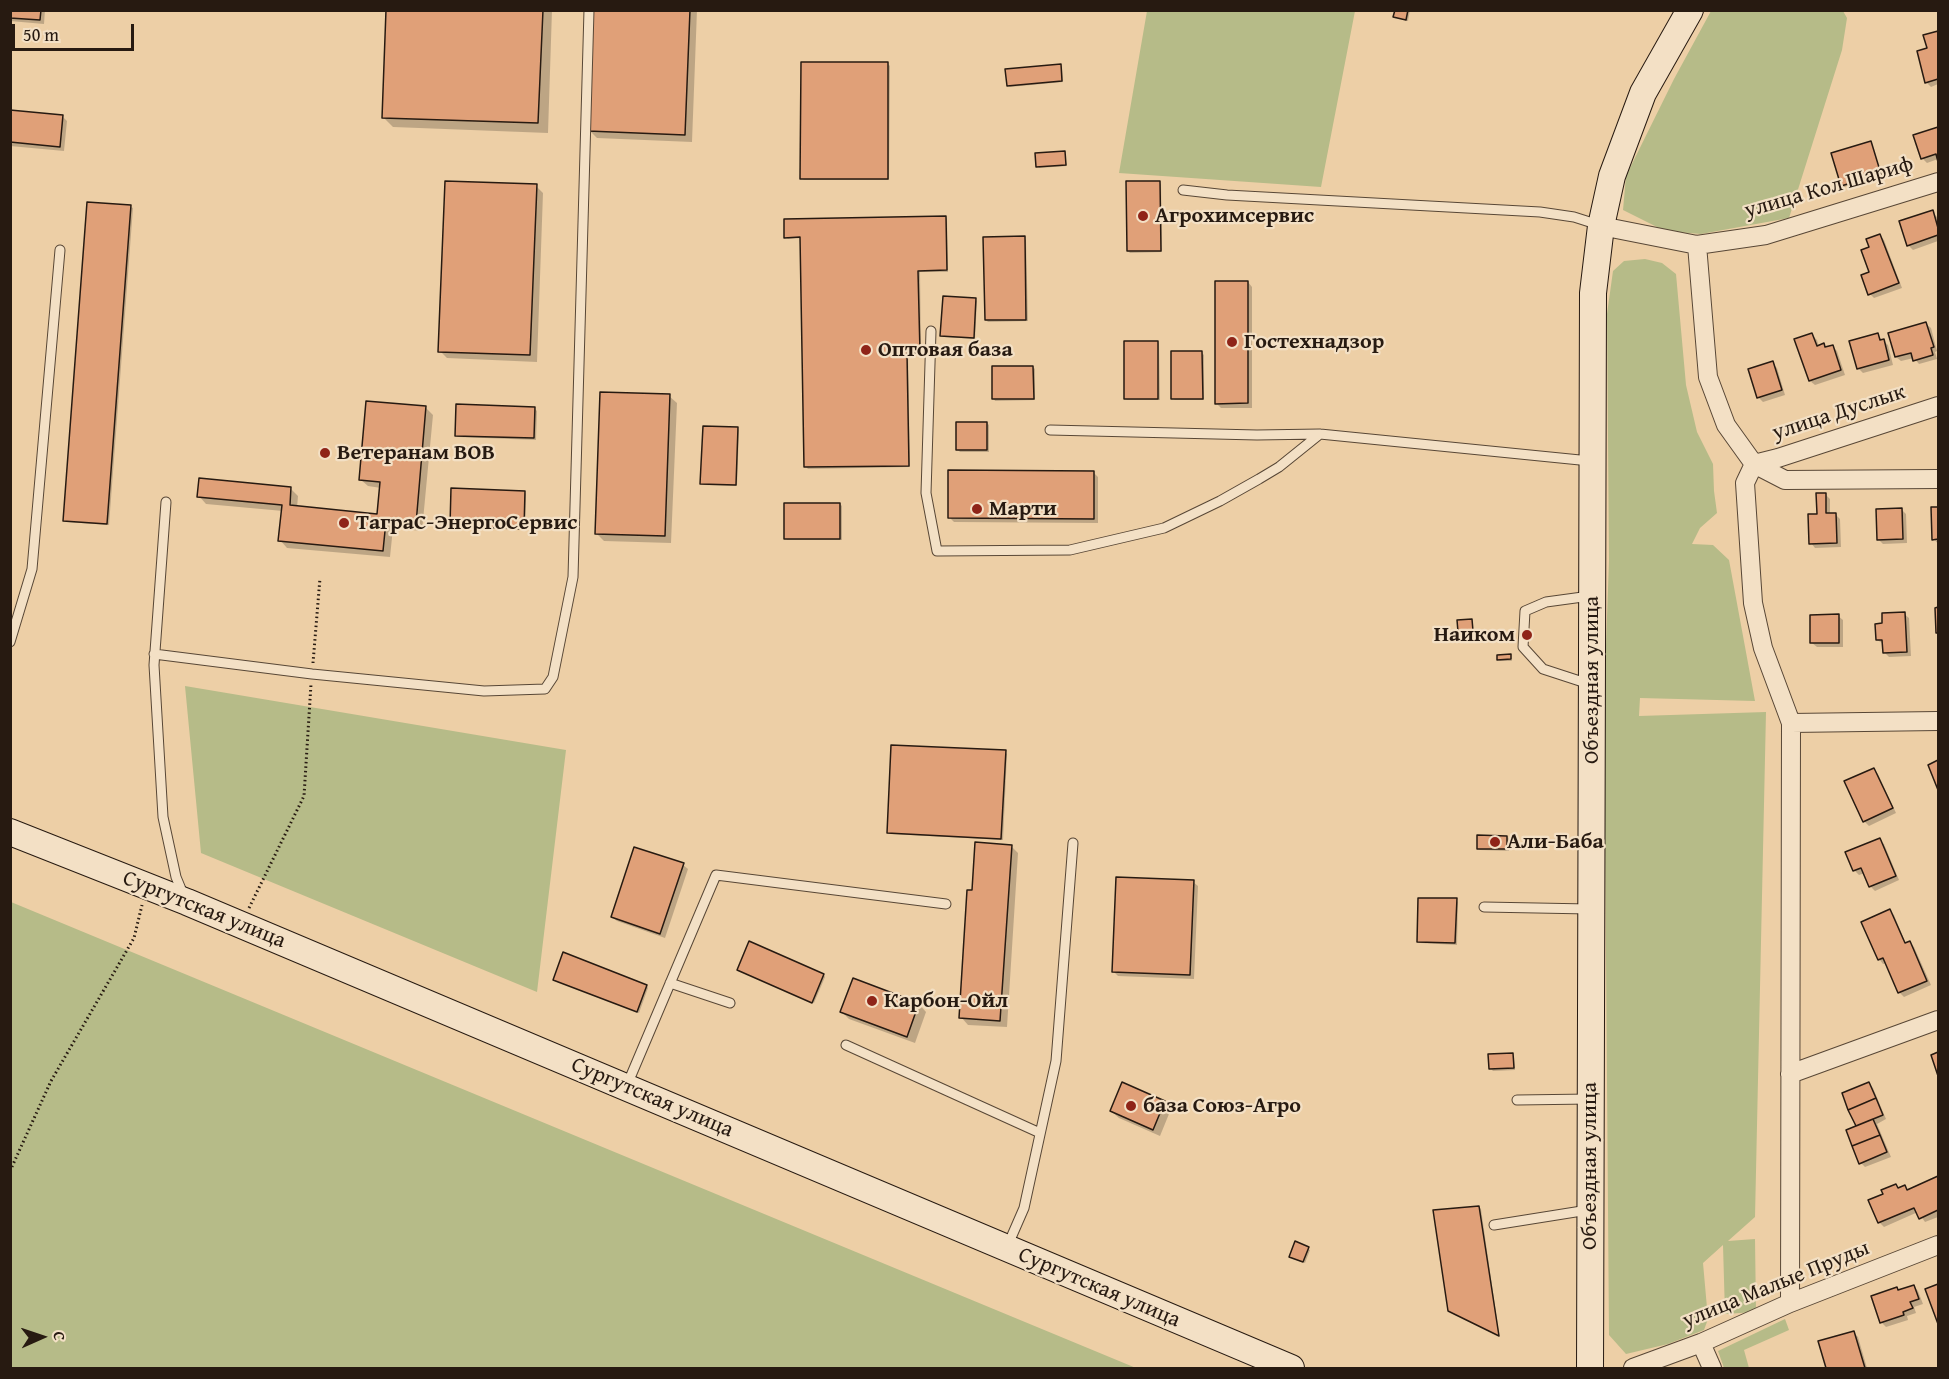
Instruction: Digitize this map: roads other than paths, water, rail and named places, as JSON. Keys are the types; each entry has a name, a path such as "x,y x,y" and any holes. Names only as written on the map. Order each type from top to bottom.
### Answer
{"street":[{"name":"Объездная улица","path":"1590,1368 1593,293 1601,226 1612,176 1643,93 1690,10"},
{"name":"улица Кол Шариф","path":"1601,226 1697,244 1766,235 1938,182"},
{"path":"1697,244 1708,377 1726,425 1754,464 1785,480 1938,479"},
{"name":"улица Дуслык","path":"1754,464 1938,406"},
{"path":"1737,440 1745,483 1753,603 1763,648 1791,723 1790,1303"},
{"path":"1745,483 1754,464"},
{"path":"1791,723 1938,721"},
{"name":"Сургутская улица","path":"10,832 187,902 1291,1368"},
{"path":"1790,1074 1938,1020"},
{"name":"улица Малые Пруды","path":"1633,1368 1701,1343 1790,1303 1938,1245"},
{"path":"1701,1343 1712,1368"}],"lane":[{"path":"154,654 312,674 484,691 545,689 553,677 573,577 589,10"},
{"path":"1184,190 1227,195 1529,211 1574,217 1601,226"},
{"path":"10,642 32,569 60,250"},
{"path":"931,331 926,493 937,551 1070,550 1164,528 1220,501 1269,473 1320,435"},
{"path":"1050,430 1320,435 1592,461"},
{"path":"166,502 154,654 163,817 176,877 187,902"},
{"path":"1592,595 1546,602 1525,611 1523,647 1543,669 1592,685"},
{"path":"1007,1248 1024,1208 1056,1061 1073,843"},
{"path":"626,1087 716,875 946,904"},
{"path":"1484,907 1591,909"},
{"path":"670,983 730,1003"},
{"path":"846,1045 1040,1133"},
{"path":"1517,1100 1591,1099"},
{"path":"1494,1225 1590,1209"}],"place":[{"name":"Агрохимсервис","path":"1143,216"},
{"name":"Гостехнадзор","path":"1232,342"},
{"name":"Оптовая база","path":"866,350"},
{"name":"Ветеранам ВОВ","path":"325,453"},
{"name":"Марти","path":"977,509"},
{"name":"ТаграС-ЭнергоСервис","path":"344,523"},
{"name":"Наиком","path":"1527,635"},
{"name":"Али-Баба","path":"1495,842"},
{"name":"Карбон-Ойл","path":"872,1001"},
{"name":"база Союз-Агро","path":"1131,1106"}]}
